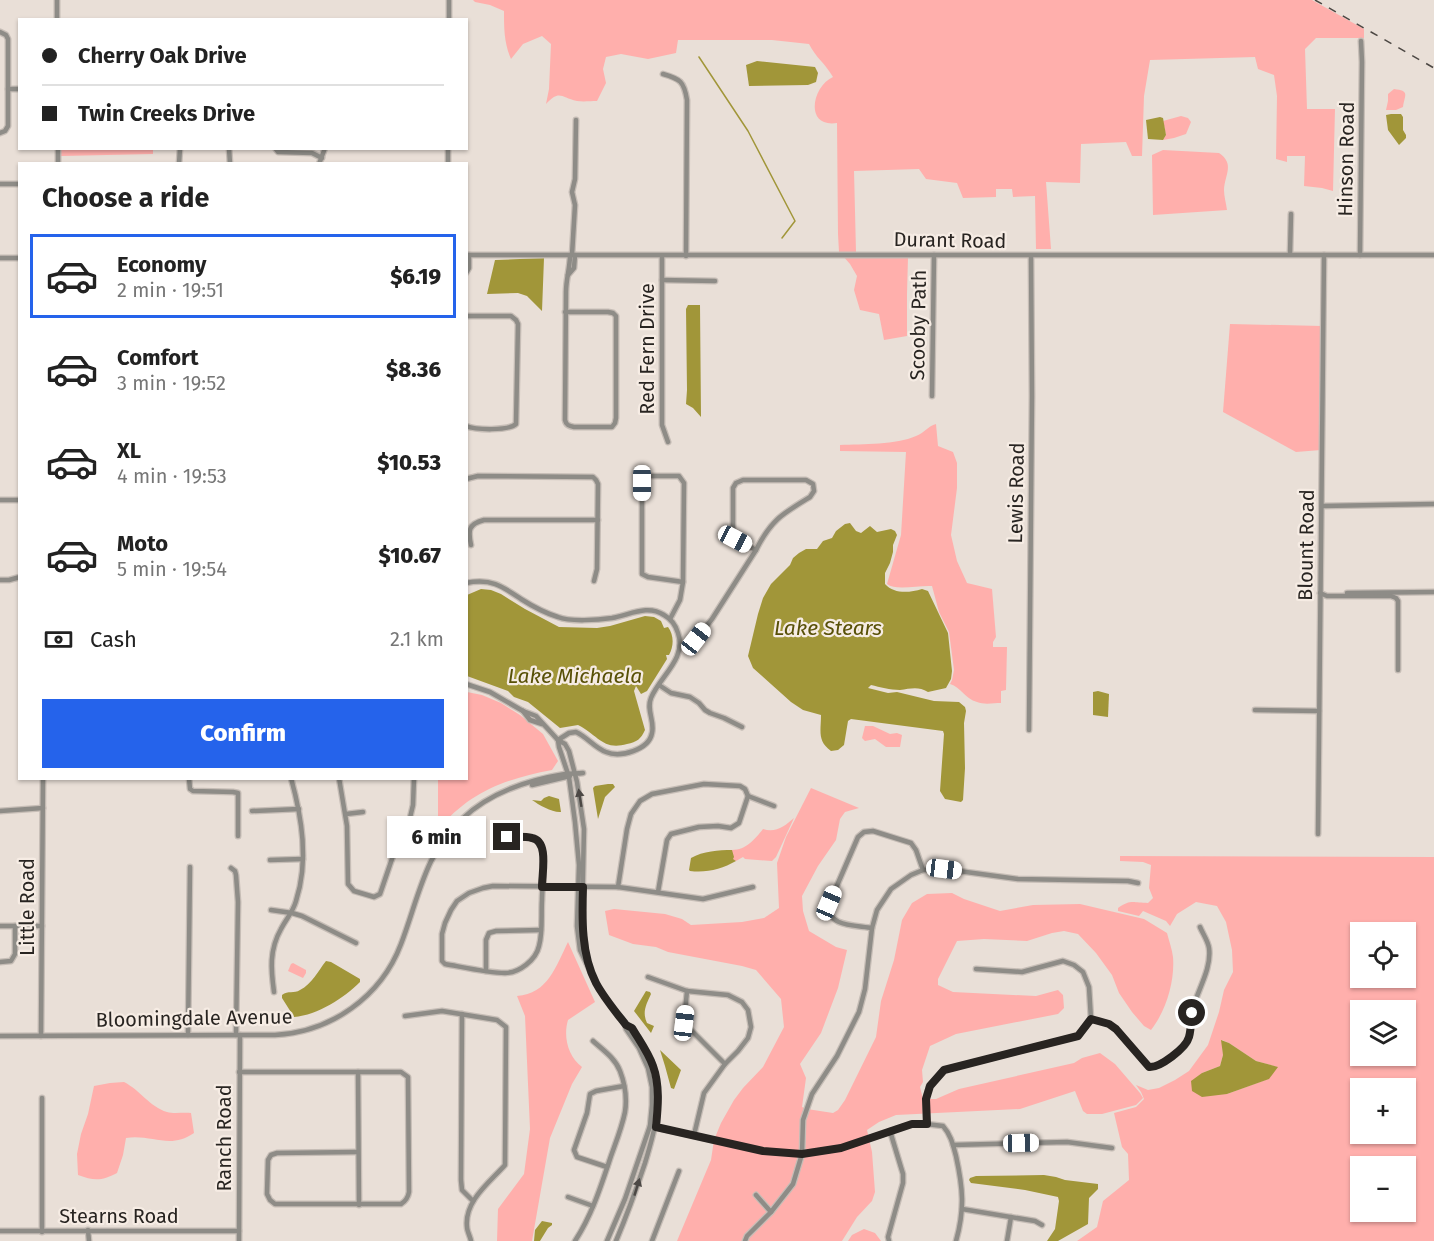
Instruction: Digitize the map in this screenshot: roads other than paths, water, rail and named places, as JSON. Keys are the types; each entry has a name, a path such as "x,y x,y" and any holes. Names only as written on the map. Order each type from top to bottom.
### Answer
{"street":[{"path":"57,0 57,18"},
{"path":"449,0 449,18"},
{"path":"0,32 8,39 8,126 0,133"},
{"name":"Hinson Road","path":"1360,255 1361,41"},
{"path":"663,74 680,81 687,100 686,255"},
{"path":"8,89 18,89"},
{"path":"566,312 608,312 616,316 616,418 612,427 574,427 565,423 566,284 572,255 575,205 572,192 575,179 576,120"},
{"path":"276,150 278,152 312,153 321,161"},
{"path":"0,184 18,184"},
{"path":"1290,254 1291,214"},
{"name":"Durant Road","path":"468,255 1434,255"},
{"name":"Red Fern Drive","path":"662,255 662,425 668,442"},
{"name":"Scooby Path","path":"932,396 934,255"},
{"name":"Blount Road","path":"1318,834 1324,255"},
{"name":"Lewis Road","path":"1029,730 1031,256"},
{"path":"0,258 18,258"},
{"path":"662,280 715,281"},
{"path":"468,316 511,316 518,324 518,335 516,424 510,428 473,429 468,427"},
{"path":"468,478 478,476 593,477 598,484 597,568 594,581"},
{"path":"670,619 681,600 683,582 684,483 679,476 647,476 642,483 642,574 683,582"},
{"path":"680,646 686,646 696,639 712,618 756,550 764,534 772,523 810,497 814,491 813,484 806,480 743,480 736,483 733,488 733,534 735,539 756,550"},
{"path":"0,500 18,500"},
{"path":"1322,506 1434,504"},
{"path":"471,545 468,534 471,527 476,522 484,520 598,520"},
{"path":"0,580 18,578"},
{"path":"468,583 481,581 497,584 529,604 564,619 607,619 649,610 670,619 677,631 680,646 677,658 649,704 653,726 652,735 647,744 641,748 617,754 600,749 575,731 567,733 558,740"},
{"path":"1320,593 1434,592"},
{"path":"1320,593 1327,596 1391,596 1396,598 1398,601 1398,669"},
{"path":"468,685 490,692 536,716 567,747 576,774 584,832 581,886"},
{"path":"659,686 671,693 690,697 710,713 742,727"},
{"path":"1255,710 1319,711"},
{"path":"558,740 568,776 574,816 587,962 599,989 626,1025 626,1029 639,1048 648,1068 652,1087 653,1127 633,1200 616,1241"},
{"name":"Bloomingdale Avenue","path":"0,1036 280,1035 308,1030 334,1020 362,1001 380,982 397,954 426,870 440,844 470,811 513,788 583,773"},
{"name":"Little Road","path":"41,1035 43,780"},
{"path":"189,780 190,789 193,791 238,793 238,836"},
{"path":"274,992 272,954 275,942 292,913 299,892 303,859 299,809 292,780"},
{"path":"339,780 346,814 348,884 354,891 372,897 380,894 394,853 409,822 414,801 414,780"},
{"path":"618,887 627,829 631,814 640,801 652,794 704,784 740,786 745,789 748,796 740,823 732,828 699,827 671,834 667,840 658,892"},
{"path":"748,796 774,806"},
{"path":"0,811 43,808"},
{"path":"252,811 299,809"},
{"path":"346,814 363,812"},
{"path":"872,928 836,922 828,910 858,837 864,832 873,831 911,843 923,870"},
{"path":"507,837 534,838 541,843 543,852 542,887 541,930 539,948 525,965 518,970 505,973 445,964 442,961 442,934 451,910 457,901 483,888 493,886 542,887 581,886 618,887 703,899 753,887"},
{"path":"270,860 303,859"},
{"path":"188,1035 190,867"},
{"name":"Ranch Road","path":"231,868 236,875 238,902 239,1241"},
{"path":"745,1241 793,1184 802,1154 803,1120 812,1094 837,1056 859,1012 865,989 872,928 877,910 891,889 902,880 923,870 944,869 1018,879 1138,883"},
{"path":"271,910 302,916 356,943"},
{"path":"0,926 42,926"},
{"path":"0,962 11,960 15,954 15,926"},
{"path":"1091,1019 1109,1024 1116,1029 1149,1067 1154,1068 1186,1045 1190,1037 1192,1013 1207,969 1210,950 1200,927"},
{"path":"486,971 486,940 489,933 541,930"},
{"path":"927,1124 926,1099 930,1086 944,1070 1078,1036 1091,1019 1089,987 1083,972 1074,965 1063,961 1022,972 976,969"},
{"path":"648,977 687,992 728,995 742,1002 748,1010 751,1027 748,1038 704,1093 694,1135"},
{"path":"687,992 684,1023 725,1064"},
{"path":"405,1016 442,1011 497,1020 506,1027 505,1165 473,1201 467,1215 467,1227 471,1241"},
{"path":"462,1014 461,1180 462,1190 473,1201"},
{"path":"575,1241 589,1217 624,1113 624,1086 620,1071 614,1060 593,1041"},
{"path":"239,1072 400,1072 408,1077 410,1192 404,1202 401,1204 275,1204 270,1200 267,1194 268,1160 271,1155 357,1152"},
{"path":"358,1072 358,1204"},
{"path":"607,1167 577,1156 574,1150 587,1113 590,1094 624,1086"},
{"path":"42,1098 42,1232"},
{"path":"653,1127 763,1151 802,1154 841,1148 912,1124 943,1126 949,1133 962,1182 961,1222 956,1241"},
{"path":"609,1240 653,1127"},
{"path":"889,1241 888,1237 903,1184 903,1174 890,1131"},
{"path":"953,1145 1067,1142 1112,1148"},
{"path":"652,1241 680,1171"},
{"path":"756,1195 771,1212"},
{"path":"568,1197 593,1206"},
{"path":"962,1209 1035,1221 1041,1225"},
{"path":"1007,1241 1011,1217"},
{"path":"88,1230 89,1241"},
{"name":"Stearns Road","path":"0,1231 239,1231"}],"water":[{"path":"757,61 815,67 818,73 816,82 808,85 749,86 746,65"},
{"path":"1401,114 1403,117 1403,130 1406,138 1399,145 1388,130 1386,115"},
{"path":"1163,118 1166,135 1163,140 1148,139 1146,120"},
{"path":"544,258 542,311 527,296 518,293 487,294 495,260"},
{"path":"688,305 700,305 701,417 686,404 686,309"},
{"name":"Lake Stears","path":"850,523 856,531 861,533 870,526 877,532 891,529 895,531 897,535 885,573 885,584 897,591 922,589 928,591 948,633 952,671 946,688 928,692 917,688 896,690 871,685 868,688 934,701 959,702 965,707 965,768 961,802 945,799 940,791 943,731 851,719 848,721 844,745 838,750 831,751 822,739 821,715 803,710 791,702 753,668 748,656 763,598 771,584 799,553 806,549 817,549 823,541 832,538 836,531"},
{"name":"Lake Michaela","path":"481,589 491,590 559,627 597,628 645,616 661,621 664,628 668,627 673,641 671,652 666,655 667,659 647,691 641,694 636,686 634,691 645,730 640,738 619,746 606,744 578,725 560,728 528,702 514,697 508,691 468,676 468,595"},
{"path":"1093,692 1109,694 1108,717 1093,715"},
{"path":"613,784 615,787 605,797 598,819 593,788"},
{"path":"549,796 559,799 561,812 550,810 532,800 541,801"},
{"path":"732,850 733,859 736,861 731,864 708,871 689,870 691,858 711,851"},
{"path":"326,961 360,979 360,982 330,1005 303,1016 294,1017 282,995 304,987"},
{"path":"646,991 651,994 645,1012 647,1023 654,1026 651,1033 634,1011"},
{"path":"1221,1040 1256,1061 1278,1067 1269,1079 1227,1094 1202,1097 1192,1091 1191,1081 1202,1073 1220,1066 1223,1055"},
{"path":"660,1050 681,1070 674,1089 671,1088"},
{"path":"1044,1175 1098,1184 1098,1189 1089,1198 1088,1224 1058,1241 1047,1241 1055,1229 1058,1197 971,1183 969,1180 976,1176"},
{"path":"542,1221 552,1223 552,1225 540,1241 534,1241 535,1230"}],"waterway":[{"path":"699,57 748,131 795,221 782,238"}],"railway":[{"path":"1315,0 1434,68"}]}
